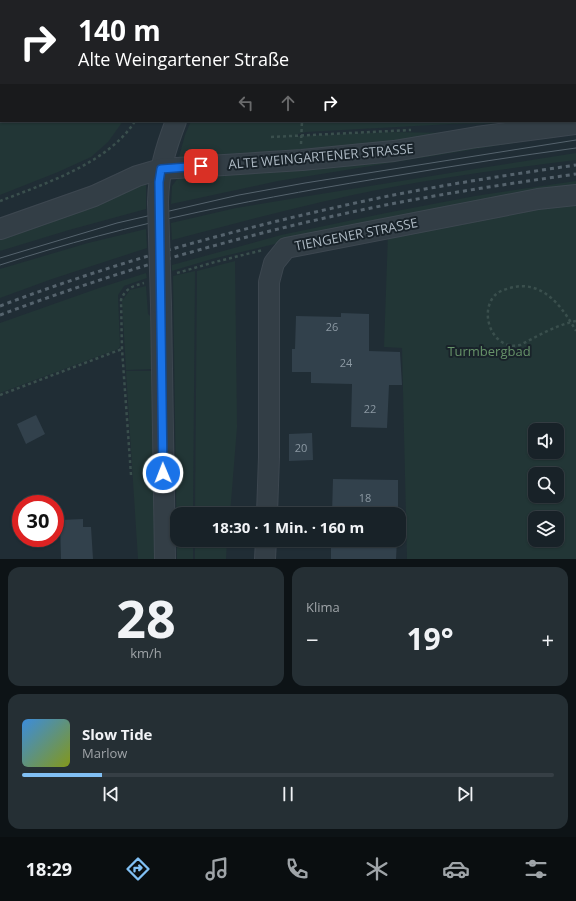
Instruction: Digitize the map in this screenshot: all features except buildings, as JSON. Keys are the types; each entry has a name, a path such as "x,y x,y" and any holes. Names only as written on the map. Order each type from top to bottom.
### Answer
{"street":[{"path":"165,559 158,202 161,169 166,147 176,122"},
{"name":"ALTE WEINGARTENER STRASSE","path":"0,229 94,196 137,176 161,169 302,160 394,151 477,137 576,124"},
{"name":"TIENGENER STRASSE","path":"267,507 269,456 269,282 274,262 286,248 538,199 576,195"},
{"path":"265,559 266,547"}],"path":[{"path":"0,201 59,178 104,154 128,132 134,122"},
{"path":"301,137 302,122"},
{"path":"271,136 301,137 412,130"},
{"path":"576,321 571,322 552,328 520,345 514,346 500,341 496,337 488,321 488,309 493,297 502,290 514,287 536,288 543,291 554,300 571,322 576,331"},
{"path":"0,395 122,349"}],"green space":[{"path":"0,122 122,122 108,142 91,157 0,195"},
{"path":"191,122 520,122 451,124 306,132 298,134 298,136 389,132 450,133 449,137 202,161 179,157 185,135"},
{"path":"551,137 278,181 171,204 172,186 178,178"},
{"path":"576,153 576,160 457,176 360,193 172,240 171,223 236,208"},
{"path":"146,181 146,209 0,251 0,233"},
{"path":"576,181 576,190 341,228 212,259 172,271 172,265 281,235 475,196"},
{"name":"Turmbergbad","path":"576,201 576,559 407,559 402,348 384,347 388,233"},
{"path":"146,229 147,248 52,279 0,298 0,269 88,243"},
{"path":"235,261 237,427 231,507 195,507 197,271"},
{"path":"195,271 193,507 176,507 173,276"},
{"path":"146,273 147,278 124,286 118,295 120,346 118,349 0,393 0,323"},
{"path":"146,286 148,314 152,318 154,369 126,370 122,301 130,290"},
{"path":"126,371 154,371 159,559 138,559"},
{"path":"177,547 193,547 193,559 177,559"},
{"path":"195,547 227,547 226,559 195,559"}],"tram line":[{"path":"0,258 117,223 239,195 305,183 576,140"},
{"path":"0,265 99,236 198,212 299,192 422,171 576,148"}],"railway":[{"path":"0,306 46,289 185,245 326,209 424,189 576,165"},
{"path":"0,315 137,268 277,229 422,198 576,174"}],"route":[{"path":"163,473 158,202 159,182 161,169 201,166"}]}
